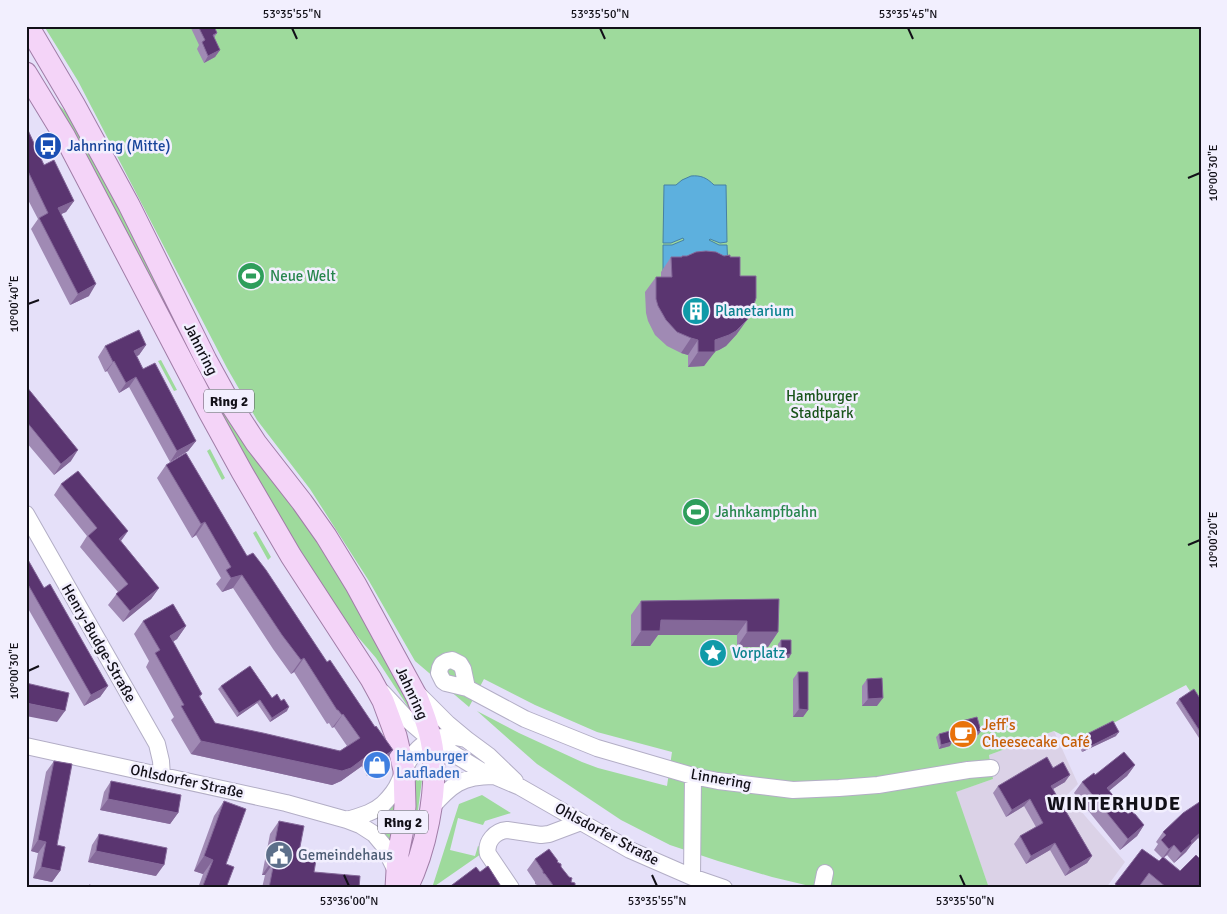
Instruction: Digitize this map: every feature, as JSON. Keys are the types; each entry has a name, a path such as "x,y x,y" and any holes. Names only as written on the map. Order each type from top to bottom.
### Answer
{"main road":[{"name":"Jahnring","path":"28,26 74,104 129,205 206,360 228,400 256,442 326,536 356,585 410,682 424,713 431,740"},
{"name":"Jahnring","path":"26,73 65,136 242,472 292,556 371,679"},
{"name":"Ring 2","path":"371,679 383,701 392,724 404,770 405,806 398,854 400,883"},
{"name":"Ring 2","path":"400,883 417,865 431,808 433,754 431,740"}],"street":[{"name":"Henry-Budge-Straße","path":"26,514 157,744 162,776"},
{"name":"Ohlsdorfer Straße","path":"371,679 398,709 431,740 480,770 520,787 630,850 692,877 724,888"},
{"name":"Ohlsdorfer Straße","path":"410,682 424,702 466,739 489,756 520,787"},
{"name":"Linnering","path":"467,688 525,719 597,748 693,776 718,781 794,790 878,785 991,768"},
{"path":"347,820 372,812 384,803 398,784 411,757 423,744 446,736 466,739"},
{"name":"Ohlsdorfer Straße","path":"26,746 286,803 347,820 360,825 374,834 384,846 400,883"},
{"path":"431,808 450,788 460,781 478,776 493,776"},
{"path":"692,877 693,776"},
{"path":"511,888 488,854 488,844 493,836 503,830 532,835 549,834 581,822"}],"shaded area":[{"path":"1054,731 1078,784 1067,795 1125,862 1106,888 989,888 955,792 993,779 989,755"}],"green space":[{"name":"Hamburger Stadtpark","path":"44,26 1201,26 1201,708 1186,685 1077,742 1054,731 989,755 993,779 956,792 989,888 818,888 772,877 670,845 621,820 537,764 477,711 582,762 667,786 672,752 597,732 535,705 484,679 469,707 415,661 369,581 310,489 257,420 227,368 78,81"},
{"path":"56,102 69,115 301,517 359,611 399,684 410,710 376,658 333,606 222,418"},
{"path":"161,360 177,390 174,391 158,361"},
{"path":"210,449 225,478 222,480 207,451"},
{"path":"256,531 271,557 268,560 253,533"},
{"path":"412,779 422,780 418,810 406,860"},
{"path":"482,795 511,813 485,821 483,825 458,818 450,850 475,856 478,846 482,848 481,854 432,888 459,804"},
{"path":"398,798 392,847 384,834 387,810"}],"water":[{"path":"691,176 704,178 714,185 726,185 727,242 720,243 709,240 719,245 727,245 728,271 663,272 663,245 672,245 684,240 683,238 671,243 663,243 664,185 676,185"}],"building":[{"path":"198,26 214,26 217,33 213,35 220,50 208,56 202,42 205,40"},
{"path":"26,124 44,165 54,160 74,201 58,208 96,284 78,294 39,218 48,213 26,167"},
{"name":"Planetarium","path":"706,251 716,252 724,256 740,257 740,276 756,276 756,298 751,313 736,331 715,340 715,352 698,352 698,340 677,332 666,320 656,299 656,277 672,277 671,257 682,257"},
{"path":"139,330 146,345 134,351 143,369 155,363 196,441 177,451 136,377 126,383 105,346"},
{"path":"26,386 78,450 61,464 26,421"},
{"path":"186,453 247,556 253,553 266,570 327,662 330,660 375,727 393,750 376,762 371,753 351,768 342,771 201,741 181,706 184,705 155,653 160,650 143,621 173,604 186,626 170,636 202,694 199,696 215,723 340,751 360,738 343,714 337,710 304,658 301,660 282,635 242,575 231,578 226,570 231,567 205,522 201,524 166,465"},
{"path":"78,471 128,531 119,539 159,588 130,611 116,594 128,584 88,536 97,528 61,484"},
{"path":"26,558 44,588 50,584 108,686 91,695 26,581"},
{"path":"779,599 778,632 747,632 747,621 661,620 660,631 641,631 641,601"},
{"path":"781,640 791,640 791,654 781,655"},
{"path":"250,666 272,698 277,694 281,701 284,699 289,707 272,718 260,700 239,713 221,686"},
{"path":"798,672 808,672 808,710 799,709"},
{"path":"882,678 883,698 868,699 867,679"},
{"path":"26,683 69,693 65,711 26,703"},
{"path":"1194,689 1201,700 1201,733 1179,699"},
{"path":"977,717 981,731 961,736 958,722"},
{"path":"1113,721 1119,732 1085,749 1079,738"},
{"path":"950,731 952,742 941,745 939,734"},
{"path":"1124,752 1135,765 1107,788 1128,814 1132,811 1144,825 1128,839 1082,782 1094,773 1095,775"},
{"path":"1047,757 1053,768 1063,762 1070,775 1051,786 1092,856 1070,869 1055,843 1031,856 1020,836 1043,823 1030,799 1012,810 998,786"},
{"path":"54,761 72,764 57,845 65,847 60,871 41,867 46,842 38,840"},
{"path":"111,781 181,795 178,813 108,799"},
{"path":"224,801 246,809 226,864 234,867 226,888 202,888 213,860 204,856"},
{"path":"1201,801 1201,832 1181,853 1174,845 1169,849 1161,840 1166,835 1163,832 1183,813"},
{"path":"279,821 304,826 298,857 316,860 314,872 360,876 359,888 269,888 274,862 271,862"},
{"path":"99,834 167,848 164,865 96,851"},
{"path":"549,849 557,862 561,864 561,867 572,878 571,882 575,883 577,888 555,888 543,873 535,859"},
{"path":"1142,849 1159,861 1163,857 1180,871 1196,855 1201,860 1201,888 1167,888 1149,873 1138,888 1120,888 1115,884"},
{"path":"488,866 502,888 448,888 476,867 480,872"},
{"path":"89,885 102,888 89,888"}],"place":[{"name":"Jahnring (Mitte)","path":"48,146"},
{"name":"Neue Welt","path":"251,276"},
{"name":"Planetarium","path":"696,311"},
{"name":"Jahnkampfbahn","path":"696,512"},
{"name":"Vorplatz","path":"713,653"},
{"name":"Jeff's Cheesecake Café","path":"963,734"},
{"name":"Hamburger Laufladen","path":"377,765"},
{"name":"Gemeindehaus","path":"279,855"}],"district":[{"name":"WINTERHUDE","path":"1114,803"}]}
